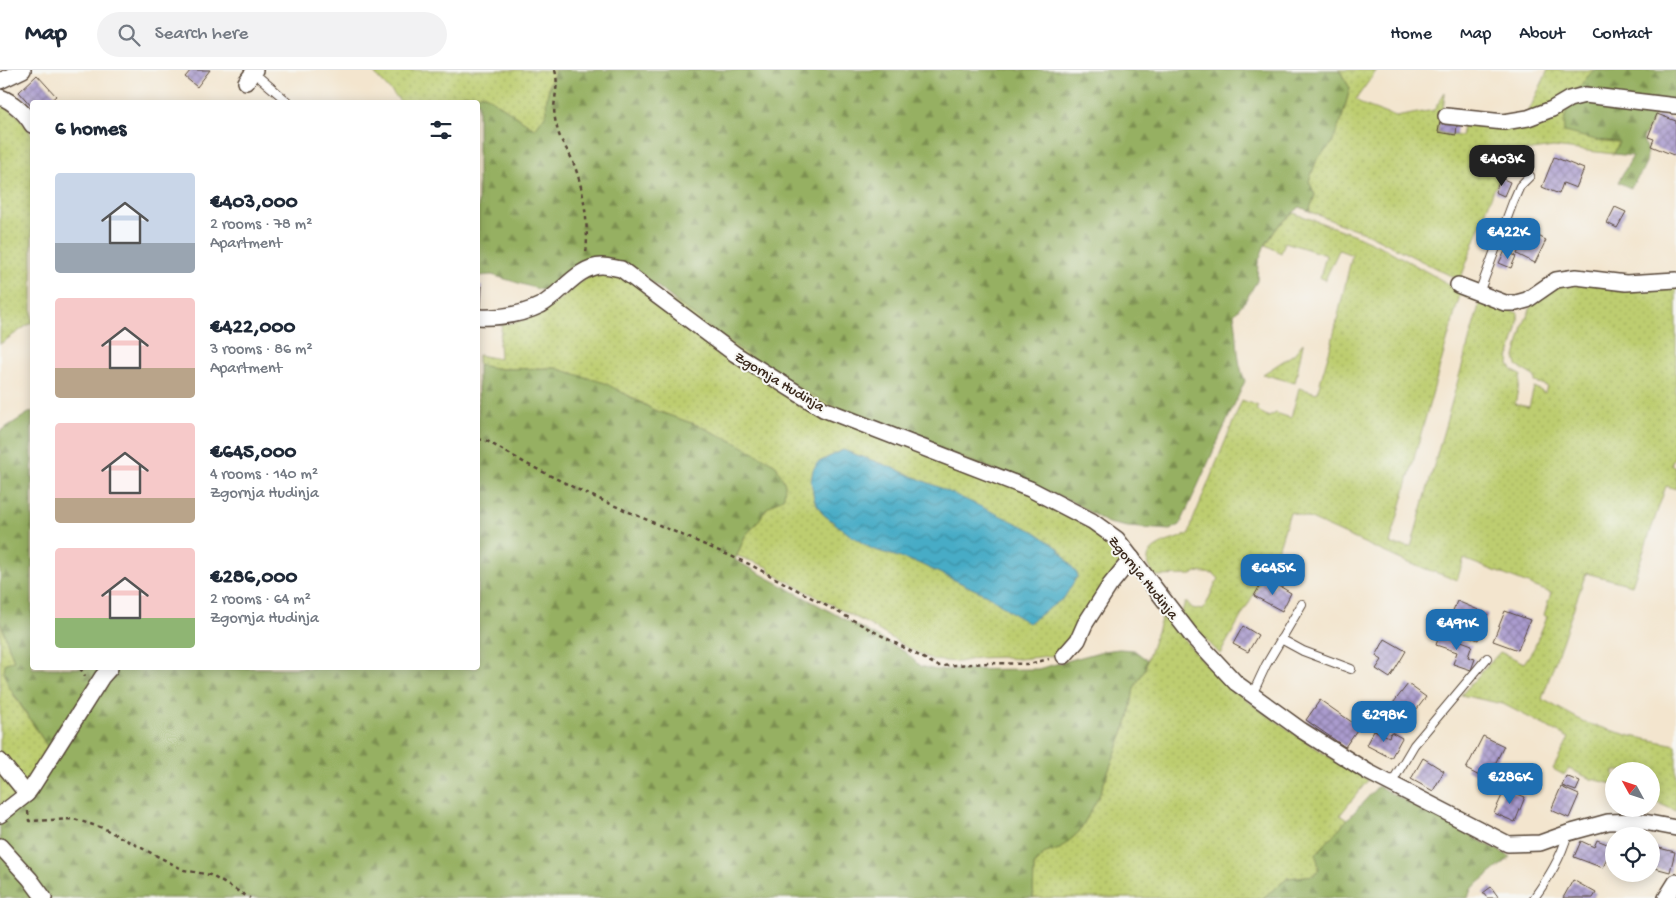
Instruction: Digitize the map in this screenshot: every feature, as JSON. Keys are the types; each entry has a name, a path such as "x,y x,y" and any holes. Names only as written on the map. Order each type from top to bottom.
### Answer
{"street":[{"path":"0,81 23,70"},
{"path":"1446,116 1504,122 1528,118 1552,109 1569,99 1585,95 1676,106"},
{"path":"0,97 15,106 30,123"},
{"name":"Zgornja Hudinja","path":"590,268 601,266 621,269 735,354 823,409 1030,489 1092,521 1117,539 1191,635 1236,683 1301,730 1390,784 1508,844 1540,843 1608,822 1639,821 1676,828"},
{"path":"480,317 495,318 514,315 541,305 590,268"},
{"path":"1458,285 1505,303 1516,303 1527,300 1556,280 1576,277 1626,283 1676,280"},
{"path":"1064,656 1078,640 1110,586 1132,558"},
{"path":"0,815 27,794 108,670"},
{"path":"0,761 27,794"},
{"path":"0,846 30,879 44,898"},
{"path":"1666,898 1676,882"}],"lane":[{"path":"252,75 285,100"},
{"path":"1479,293 1513,202 1520,186 1530,176"},
{"path":"1252,695 1266,665 1302,604"},
{"path":"1281,639 1304,651 1351,669"},
{"path":"1390,784 1414,745 1487,658"},
{"path":"1534,898 1551,874 1563,851 1568,833"}],"path":[{"path":"555,70 557,91 554,111 558,131 563,145 574,164 580,186 585,224 585,261 590,268"},
{"path":"480,439 487,441 524,463 583,492 749,564 938,666 990,663 1029,664 1064,656"},
{"path":"27,794 30,821 74,819 103,828 184,870 210,875 250,898"}],"green space":[{"path":"371,70 556,71 549,84 548,112 535,129 485,95 462,95 451,100 399,100"},
{"path":"555,70 1339,70 1350,88 1342,118 1331,145 1317,159 1309,181 1315,195 1309,211 1300,207 1278,226 1264,247 1258,263 1257,281 1245,301 1234,314 1238,356 1245,381 1180,525 1170,530 1128,527 1108,523 1069,500 829,404 754,359 638,271 630,267 610,263 551,293 492,275 480,276 480,100 451,100 462,95 485,95 535,129 547,112 547,95"},
{"path":"1339,70 1377,70 1356,99 1361,104 1396,117 1434,110 1445,92 1437,133 1461,136 1464,122 1488,124 1571,100 1596,140 1619,142 1614,154 1553,147 1512,153 1493,192 1459,280 1364,232 1309,211 1315,195 1309,181 1317,159 1331,145 1342,118 1350,88"},
{"path":"1548,70 1594,70 1577,93 1527,115"},
{"path":"1594,70 1676,70 1676,96 1659,106 1643,139 1647,160 1643,170 1630,188 1618,182 1633,156 1614,154 1619,142 1596,140 1564,132 1565,116 1568,107 1583,82"},
{"path":"0,104 18,115 30,132 30,323 0,344"},
{"path":"1294,213 1358,236 1386,249 1454,287 1518,313 1509,365 1513,371 1521,375 1515,404 1529,407 1534,387 1545,393 1547,386 1535,382 1535,377 1517,366 1515,357 1524,323 1532,305 1544,292 1573,281 1676,284 1676,452 1671,465 1676,467 1676,489 1666,486 1632,585 1586,573 1542,699 1586,723 1631,736 1676,745 1676,811 1660,804 1660,762 1605,762 1605,782 1591,779 1569,769 1564,775 1553,769 1569,738 1503,704 1461,695 1500,652 1524,663 1534,648 1547,617 1544,615 1551,593 1464,559 1457,580 1406,562 1311,519 1290,512 1271,572 1265,574 1220,654 1181,614 1185,603 1188,603 1192,608 1202,610 1219,579 1214,574 1196,572 1192,575 1155,576 1149,566 1148,558 1157,547 1189,534 1242,400 1258,406 1256,410 1269,417 1276,413 1291,418 1299,388 1317,393 1332,342 1352,255 1339,250 1325,280 1320,278 1326,255 1285,242 1281,253 1266,245 1278,226","holes":["1460,295 1480,302 1411,547 1390,544"]},
{"path":"607,272 622,274 1055,506 1112,543 1122,559 1072,638 1058,655 1019,659 1000,657 977,658 958,662 933,660 908,648 868,624 770,572 768,567 737,556 745,536 767,508 784,497 735,442 697,425 654,410 628,395 555,368 501,369 480,365 480,355 500,359 499,343 502,325 527,319 538,314 589,277","holes":["843,450 936,486 1018,617 991,597 918,563 872,549 823,514 814,499 817,463"]},
{"path":"1303,343 1295,383 1263,374 1294,354"},
{"path":"480,365 501,369 555,368 605,383 654,410 697,425 735,442 776,465 785,484 784,497 767,508 745,536 735,560 905,652 920,666 936,670 1038,669 1103,651 1119,649 1134,650 1147,660 1145,669 1134,688 1129,717 1099,796 1079,832 1060,849 1045,853 1034,866 1033,898 0,898 0,823 12,813 109,673 115,670 480,670"},
{"path":"30,412 30,670 105,670 51,752 8,685 4,672 5,663 14,661 0,621 0,431"},
{"path":"1164,611 1186,642 1219,678 1257,708 1336,762 1368,780 1340,815 1347,820 1317,853 1319,869 1314,875 1288,878 1263,898 1033,898 1034,866 1045,853 1060,849 1079,832 1099,796 1129,717 1134,688 1145,669"},
{"path":"0,621 14,661 10,662 13,694 51,752 26,787 0,755"},
{"path":"0,766 20,791 0,808"},
{"path":"1378,786 1511,857 1471,889 1468,898 1263,898 1288,878 1314,875 1319,869 1316,854"}],"water":[{"path":"843,450 936,486 1034,531 1058,548 1078,575 1064,598 1028,623 991,597 918,563 872,549 823,514 814,499 811,481 813,470 817,463"}],"building":[{"path":"191,70 210,70 197,87 185,77"},
{"path":"37,75 56,96 51,100 30,100 30,105 19,92"},
{"path":"1657,114 1676,121 1676,156 1651,146 1654,139 1648,137"},
{"path":"1440,122 1457,125 1456,135 1438,132"},
{"path":"1554,157 1584,169 1576,188 1563,183 1559,194 1542,187"},
{"path":"1501,178 1510,182 1504,196 1495,192"},
{"path":"1615,207 1626,212 1617,228 1607,223"},
{"path":"1528,231 1546,240 1535,263 1517,254"},
{"path":"1505,251 1516,256 1511,268 1499,263"},
{"path":"480,286 482,286 481,308"},
{"path":"1262,582 1273,588 1276,584 1291,593 1282,611 1254,596"},
{"path":"1457,601 1488,614 1478,640 1446,627"},
{"path":"1505,611 1530,620 1518,650 1493,641"},
{"path":"1243,626 1258,635 1248,652 1233,644"},
{"path":"1440,633 1472,645 1468,657 1475,659 1471,670 1453,664 1457,652 1436,645"},
{"path":"1385,639 1406,651 1390,678 1376,669 1382,660 1376,656"},
{"path":"1408,684 1426,697 1408,721 1390,707"},
{"path":"1320,700 1359,727 1345,747 1306,720"},
{"path":"1374,730 1389,737 1391,732 1402,738 1391,758 1366,745"},
{"path":"1483,736 1504,746 1487,780 1466,769"},
{"path":"1423,758 1444,771 1433,791 1411,779"},
{"path":"1566,776 1580,782 1576,791 1562,786"},
{"path":"1561,787 1579,795 1569,818 1551,810"},
{"path":"1505,789 1525,797 1515,822 1494,813"},
{"path":"1597,840 1605,843 1605,863 1603,868 1574,857 1581,841 1594,847"},
{"path":"1660,848 1675,852 1670,872 1660,869"},
{"path":"1573,880 1596,893 1593,898 1563,898"},
{"path":"1491,887 1499,898 1487,898 1483,893"}]}
